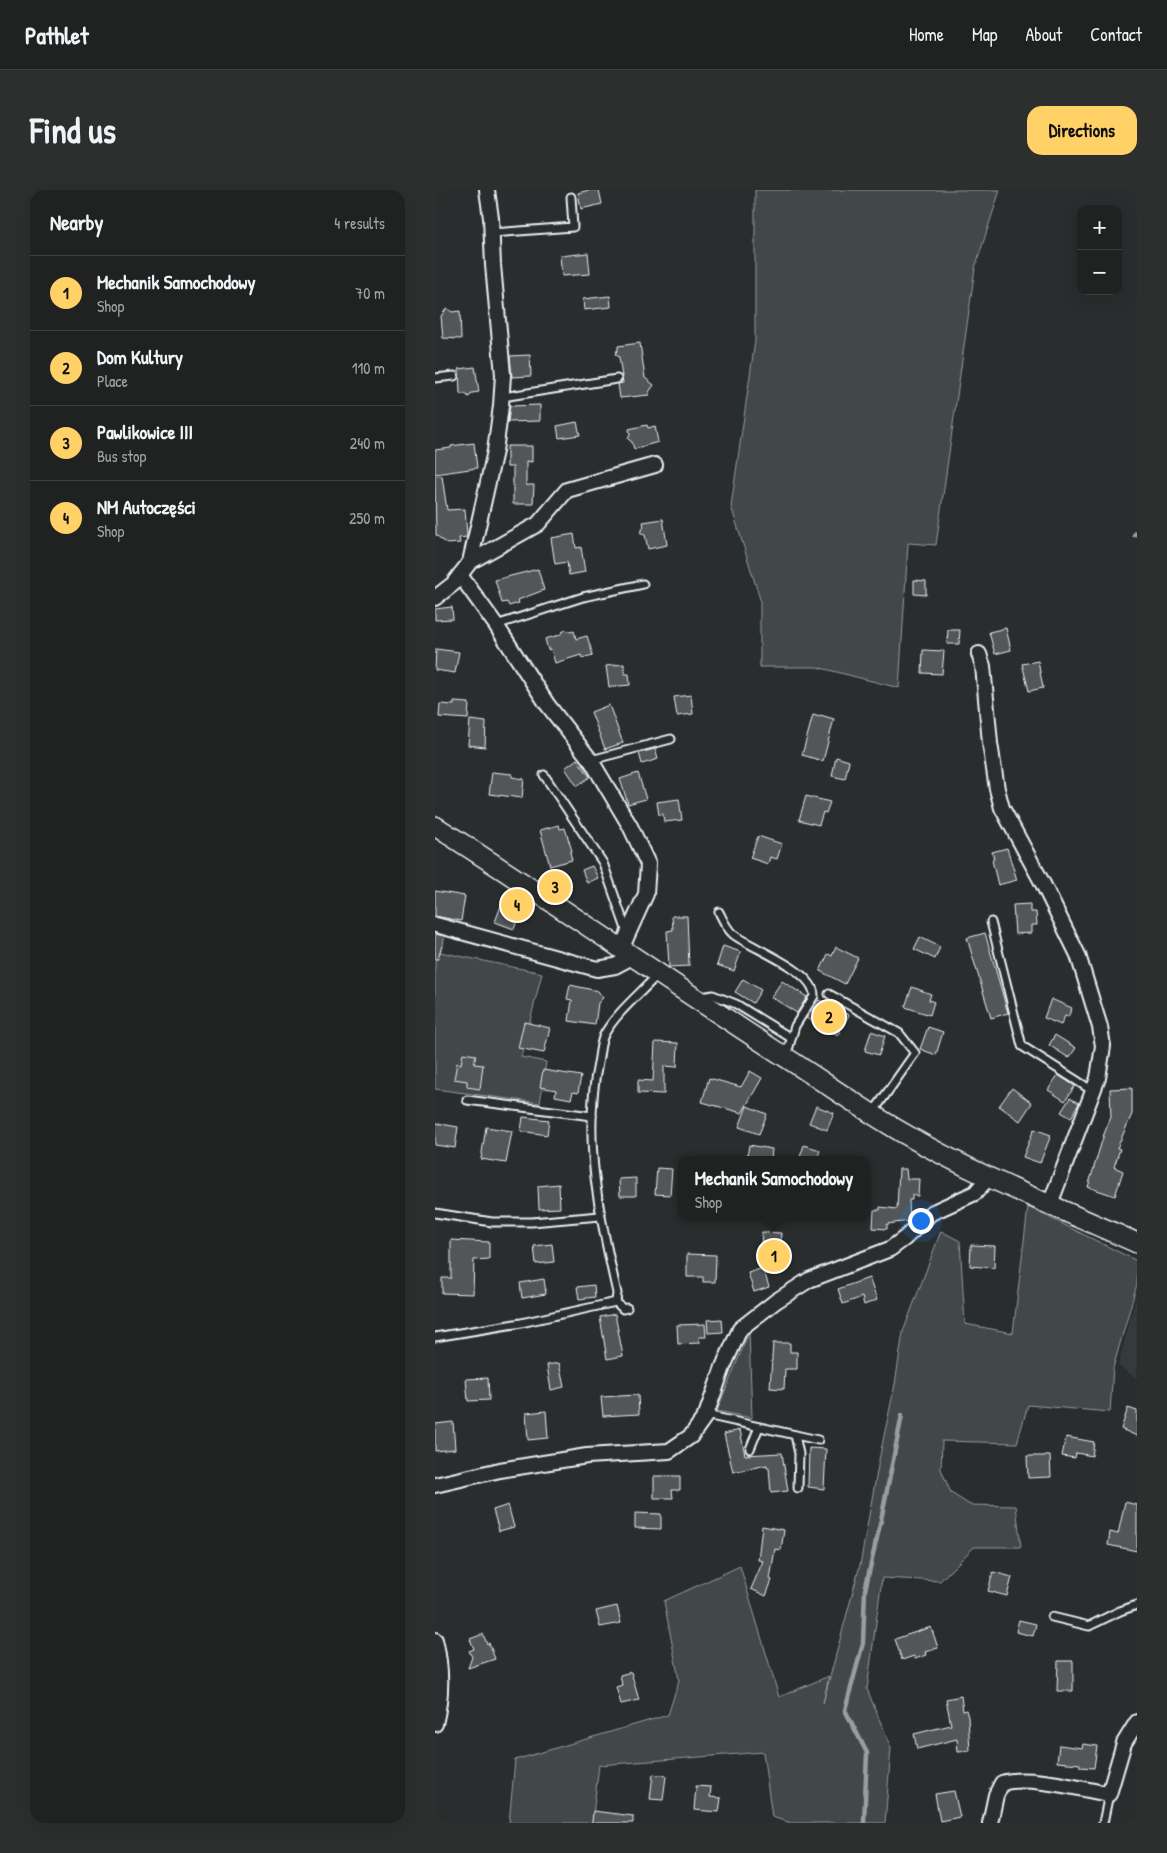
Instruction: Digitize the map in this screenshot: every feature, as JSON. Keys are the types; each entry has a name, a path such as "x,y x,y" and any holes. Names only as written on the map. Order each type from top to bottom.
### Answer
{"main road":[{"path":"435,826 627,947 658,974 905,1134 987,1176 1137,1243"}],"street":[{"path":"470,562 495,451 502,397 503,375 487,190"},
{"path":"435,598 453,584 470,562 538,524 567,490 655,465"},
{"path":"436,925 597,969 615,966 627,947 647,894 648,864 630,826 591,760 547,704 496,625 460,575"},
{"path":"979,654 983,666 990,743 1002,808 1043,884 1078,955 1100,1028 1103,1046 1098,1078 1050,1204"},
{"path":"435,1485 500,1470 587,1456 669,1451 691,1436 706,1415 723,1367 740,1329 776,1301 809,1280 889,1249 905,1238 931,1214 975,1193 987,1176"},
{"path":"435,1640 440,1659 440,1702 435,1724"},
{"path":"990,1823 999,1789 1003,1783 1013,1780 1051,1784 1109,1794 1124,1743 1137,1722"}],"lane":[{"path":"492,233 573,227 571,197"},
{"path":"435,378 453,376"},
{"path":"502,397 617,379"},
{"path":"496,625 583,596 643,584"},
{"path":"591,760 671,739"},
{"path":"543,775 603,863 627,947"},
{"path":"719,912 727,928 735,936 783,962 809,983 814,991 814,996 795,1026 786,1058"},
{"path":"991,922 1022,1046 1093,1091"},
{"path":"616,1302 617,1293 600,1216 593,1160 592,1116 596,1072 603,1035 658,974"},
{"path":"829,994 899,1033 915,1053 872,1114"},
{"path":"695,998 713,995 736,1004 791,1038"},
{"path":"467,1100 592,1116"},
{"path":"435,1213 492,1222 533,1222 600,1216"},
{"path":"616,1302 623,1309 627,1308"},
{"path":"435,1338 521,1323 616,1302"},
{"path":"706,1415 818,1440"},
{"path":"750,1449 759,1427"},
{"path":"795,1435 799,1454 798,1488"},
{"path":"1052,1617 1089,1626 1137,1605"},
{"path":"1103,1823 1109,1794"}],"shaded area":[{"path":"755,190 1000,190 975,268 936,545 908,543 899,688 817,667 760,667 760,599 731,506 755,341"},
{"path":"435,951 542,973 521,1057 546,1062 540,1103 435,1089"},
{"path":"1028,1207 1137,1261 1137,1284 1113,1368 1110,1412 1028,1405 1017,1443 942,1441 941,1469 951,1493 970,1505 1016,1506 1021,1547 974,1547 940,1581 882,1578 867,1689 891,1748 885,1823 791,1823 772,1817 763,1752 599,1765 592,1823 509,1823 515,1760 668,1715 679,1680 664,1601 740,1566 779,1697 829,1676 823,1703 860,1565 895,1384 903,1332 941,1231 960,1241 965,1324 1013,1333"},
{"path":"1137,1294 1137,1378 1118,1366"},
{"path":"749,1332 752,1418 717,1411"}],"building":[{"path":"599,190 602,204 581,209 578,193"},
{"path":"588,253 590,274 562,276 560,256"},
{"path":"610,296 611,307 584,310 583,299"},
{"path":"447,308 452,312 460,311 461,339 443,338 441,316"},
{"path":"640,343 645,378 654,385 649,395 620,398 618,384 623,383 619,357 615,354 618,346"},
{"path":"530,355 531,376 512,377 510,356"},
{"path":"475,367 479,392 472,393 469,397 465,394 460,394 459,369"},
{"path":"540,405 540,421 508,422 510,406"},
{"path":"577,422 580,435 559,438 557,426"},
{"path":"647,425 648,428 655,426 658,442 634,449 632,442 628,439 630,435 629,429"},
{"path":"474,443 477,468 435,474 435,450"},
{"path":"507,446 532,446 532,462 526,461 526,485 534,485 533,504 513,504 513,467 507,467"},
{"path":"435,476 442,476 447,510 465,509 467,537 459,538 460,543 447,544 436,535"},
{"path":"663,519 667,545 648,549 645,535 640,532 644,527 643,522"},
{"path":"574,534 576,548 581,547 585,572 569,575 567,562 555,564 551,538"},
{"path":"538,569 544,590 518,600 519,603 509,606 507,602 502,603 495,580"},
{"path":"914,580 926,581 926,595 914,594"},
{"path":"452,607 453,619 435,620 435,609"},
{"path":"1006,628 1011,650 995,654 989,632"},
{"path":"566,630 574,631 576,639 587,636 593,655 582,658 581,655 555,663 551,649 548,650 545,639 560,635"},
{"path":"948,630 960,630 959,644 947,644"},
{"path":"436,649 459,652 455,673 435,670"},
{"path":"923,650 944,651 942,674 922,673"},
{"path":"1038,661 1043,688 1029,691 1022,664"},
{"path":"624,664 625,674 629,674 630,685 609,687 606,666"},
{"path":"691,695 693,714 677,716 674,697"},
{"path":"454,702 469,703 468,719 439,717 440,704 454,705"},
{"path":"609,705 623,743 605,749 591,712"},
{"path":"813,715 834,719 823,761 802,755"},
{"path":"470,720 486,722 485,747 468,745"},
{"path":"655,749 658,759 642,764 639,753"},
{"path":"836,757 849,761 845,779 832,776"},
{"path":"577,759 590,777 577,786 565,768"},
{"path":"492,772 512,774 512,777 524,779 522,798 489,794"},
{"path":"638,773 646,799 628,804 620,779"},
{"path":"806,796 830,802 826,813 823,812 819,825 799,820"},
{"path":"679,799 682,820 664,822 663,814 659,815 657,802"},
{"path":"559,825 560,829 565,828 572,851 570,852 572,860 550,866 540,830"},
{"path":"758,836 782,844 777,859 770,857 768,864 750,858"},
{"path":"1007,848 1017,880 998,885 992,852"},
{"path":"592,866 598,878 587,883 582,870"},
{"path":"435,891 465,896 461,921 435,916"},
{"path":"505,895 524,902 514,929 495,922"},
{"path":"1030,904 1030,912 1036,912 1037,925 1031,925 1031,933 1015,934 1013,905"},
{"path":"672,916 687,916 689,966 669,967 667,931 673,930"},
{"path":"985,933 1008,1013 991,1018 967,938"},
{"path":"435,934 445,936 438,959 435,959"},
{"path":"920,937 940,947 935,959 914,949"},
{"path":"723,946 741,952 734,971 717,965"},
{"path":"836,947 858,958 845,984 820,971 828,954 832,956"},
{"path":"743,979 761,990 753,1003 735,992"},
{"path":"782,981 807,997 797,1013 771,997"},
{"path":"570,985 598,991 603,998 598,1003 595,1025 569,1021 572,1000 567,999"},
{"path":"912,987 931,994 929,1000 934,1002 930,1015 905,1007"},
{"path":"1051,999 1072,1008 1068,1017 1065,1016 1061,1025 1044,1018"},
{"path":"819,1000 849,1015 838,1035 806,1018"},
{"path":"524,1022 550,1028 544,1053 518,1048"},
{"path":"928,1027 943,1032 936,1055 920,1049"},
{"path":"871,1031 885,1036 879,1055 865,1051"},
{"path":"1055,1035 1076,1048 1069,1058 1049,1045"},
{"path":"655,1042 678,1043 677,1067 664,1066 664,1094 638,1093 638,1080 653,1081"},
{"path":"463,1053 476,1055 474,1064 483,1065 480,1089 467,1087 467,1081 454,1079 457,1063 461,1064"},
{"path":"543,1070 581,1076 578,1093 573,1092 571,1099 555,1096 556,1090 540,1087"},
{"path":"750,1071 762,1078 742,1113 702,1102 709,1078 741,1087"},
{"path":"1058,1075 1075,1086 1065,1101 1048,1090"},
{"path":"1012,1088 1032,1103 1020,1121 999,1106"},
{"path":"1132,1088 1132,1114 1117,1148 1120,1149 1114,1167 1123,1171 1115,1196 1088,1187 1111,1117 1110,1089"},
{"path":"1070,1098 1079,1103 1071,1118 1061,1112"},
{"path":"747,1106 767,1114 759,1134 739,1127"},
{"path":"816,1106 834,1113 827,1130 809,1123"},
{"path":"523,1117 549,1120 547,1135 521,1131"},
{"path":"435,1123 458,1127 455,1148 435,1145"},
{"path":"486,1127 512,1131 506,1163 481,1159"},
{"path":"1034,1129 1051,1135 1040,1163 1023,1157"},
{"path":"749,1145 772,1149 771,1156 747,1156"},
{"path":"804,1145 820,1150 818,1156 800,1156"},
{"path":"657,1168 672,1169 670,1195 655,1194"},
{"path":"899,1169 906,1169 907,1179 919,1179 918,1196 912,1195 912,1200 909,1200 910,1221 887,1224 887,1229 873,1228 874,1210 880,1210 880,1207 897,1209"},
{"path":"636,1178 636,1196 620,1196 619,1179"},
{"path":"559,1184 560,1208 539,1209 538,1186"},
{"path":"762,1232 781,1233 779,1262 760,1260"},
{"path":"451,1240 489,1242 489,1259 474,1260 473,1294 442,1293 442,1278 451,1278"},
{"path":"552,1244 554,1262 536,1264 534,1246"},
{"path":"971,1245 995,1246 994,1268 970,1266"},
{"path":"687,1254 716,1255 715,1282 703,1282 703,1277 687,1277"},
{"path":"763,1268 769,1287 754,1292 748,1273"},
{"path":"869,1278 877,1300 864,1305 862,1297 843,1304 838,1289"},
{"path":"544,1279 546,1294 522,1298 520,1283"},
{"path":"594,1285 595,1297 579,1299 577,1287"},
{"path":"615,1314 623,1356 607,1359 600,1317"},
{"path":"722,1319 723,1332 708,1333 707,1320"},
{"path":"705,1324 706,1337 699,1337 700,1343 678,1344 677,1325"},
{"path":"773,1343 790,1343 790,1352 797,1352 797,1369 785,1369 784,1389 770,1388"},
{"path":"559,1363 564,1387 551,1390 547,1365"},
{"path":"488,1378 489,1400 468,1401 466,1379"},
{"path":"638,1395 639,1414 603,1416 601,1397"},
{"path":"1128,1408 1137,1411 1137,1436 1121,1429"},
{"path":"546,1411 548,1438 528,1440 526,1413"},
{"path":"453,1422 455,1449 435,1451 435,1424"},
{"path":"740,1430 745,1455 782,1453 788,1491 771,1493 769,1468 767,1468 767,1465 733,1472 724,1434"},
{"path":"1066,1437 1094,1442 1092,1456 1076,1453 1075,1458 1062,1456"},
{"path":"809,1448 826,1449 824,1489 808,1487"},
{"path":"1027,1456 1050,1456 1051,1477 1028,1478"},
{"path":"654,1476 680,1476 680,1490 672,1490 673,1498 654,1498"},
{"path":"1125,1502 1137,1505 1137,1551 1108,1545 1110,1532 1118,1534"},
{"path":"508,1505 514,1527 499,1531 493,1510"},
{"path":"635,1513 661,1514 661,1529 635,1528"},
{"path":"762,1526 784,1530 781,1550 775,1549 770,1579 772,1580 766,1596 751,1589 763,1561 758,1560"},
{"path":"993,1572 1012,1577 1007,1596 988,1591"},
{"path":"617,1606 621,1623 600,1627 596,1611"},
{"path":"1019,1620 1036,1624 1033,1636 1016,1632"},
{"path":"931,1627 938,1648 925,1652 926,1655 915,1659 914,1656 902,1660 895,1639"},
{"path":"483,1634 487,1644 489,1643 495,1659 468,1668 472,1657 469,1651 474,1649 470,1639"},
{"path":"1058,1661 1073,1661 1073,1691 1057,1691"},
{"path":"631,1672 639,1700 621,1704 616,1687 622,1685 620,1675"},
{"path":"961,1696 963,1711 966,1710 968,1717 970,1751 958,1752 957,1739 917,1749 914,1734 951,1725 946,1699"},
{"path":"1083,1744 1097,1746 1094,1768 1080,1767 1080,1764 1057,1762 1059,1745 1082,1748"},
{"path":"653,1774 666,1776 663,1800 650,1799"},
{"path":"696,1786 711,1787 710,1797 721,1798 719,1812 694,1810"},
{"path":"954,1791 960,1817 940,1821 935,1794"},
{"path":"593,1811 633,1816 633,1823 592,1823"}],"waterway":[{"path":"1134,535 1137,532"},
{"path":"864,1823 867,1753 845,1710 863,1643 865,1590 902,1415"}],"place":[{"name":"Pawlikowice III","path":"555,887"},
{"name":"NM Autoczęści","path":"517,905"},
{"name":"Dom Kultury","path":"829,1017"},
{"name":"Mechanik Samochodowy","path":"774,1256"}]}
